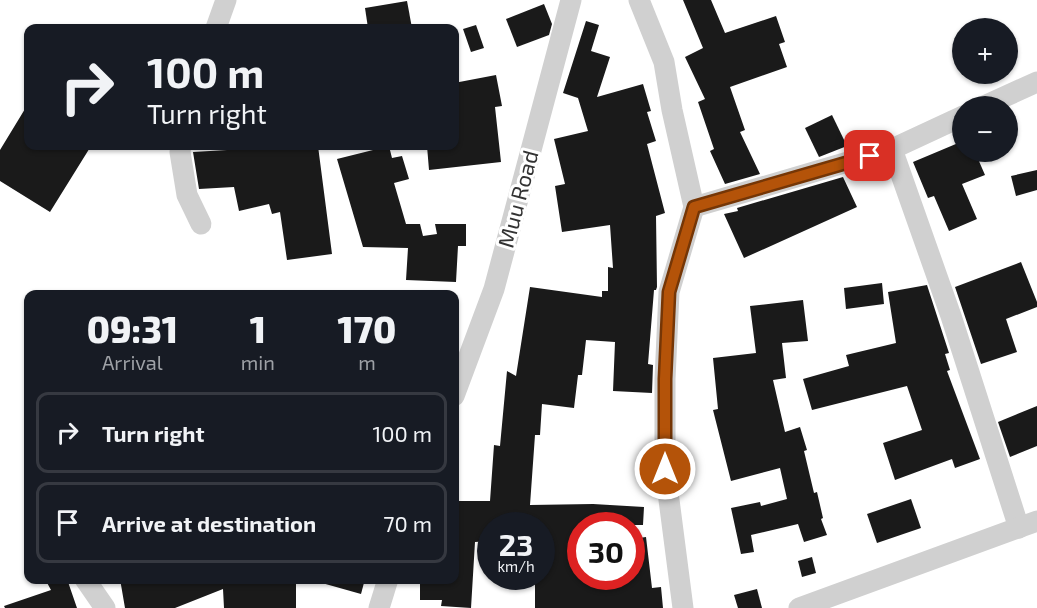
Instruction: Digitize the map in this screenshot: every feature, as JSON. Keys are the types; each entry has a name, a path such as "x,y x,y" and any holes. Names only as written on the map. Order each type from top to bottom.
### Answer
{"street":[{"path":"217,24 226,0"},
{"name":"Muu Road","path":"459,383 494,289 571,0"},
{"path":"642,1 664,62 672,110 694,207 669,292 665,379 665,469 683,608"},
{"path":"1006,96 1037,82"},
{"path":"694,207 892,149 952,121"},
{"path":"799,608 1028,525 892,149"},
{"path":"180,150 187,195 201,224"},
{"path":"88,584 105,608"},
{"path":"379,608 386,584"}],"building":[{"path":"683,0 711,0 725,33 776,16 785,42 779,44 787,67 730,87 745,130 740,132 760,174 725,184 710,151 714,149 698,102 705,99 685,57 703,48"},
{"path":"407,1 411,24 367,24 365,8"},
{"path":"544,4 552,24 549,35 517,47 506,19"},
{"path":"586,21 599,25 591,51 610,57 597,97 643,84 651,111 647,112 656,141 647,144 665,213 656,216 657,287 654,290 648,364 653,365 652,393 613,391 615,342 586,340 582,375 578,375 574,408 542,404 540,435 535,435 530,505 593,504 644,507 644,512 567,512 567,590 645,590 646,537 652,588 661,587 663,608 535,608 535,590 555,590 555,512 477,512 477,542 475,542 471,608 441,606 442,600 420,600 420,584 459,584 459,501 490,501 494,445 500,446 507,371 516,376 530,287 602,297 602,291 608,291 608,267 613,268 610,225 562,232 555,186 565,184 554,139 588,131 578,98 563,93"},
{"path":"476,25 484,48 471,52 463,29"},
{"path":"496,75 502,106 495,107 501,162 429,170 427,150 459,150 459,82"},
{"path":"24,111 24,150 89,150 50,212 0,181 0,150"},
{"path":"832,115 847,146 819,157 805,128"},
{"path":"952,146 952,162 979,162 985,175 962,184 977,219 949,231 934,196 928,198 913,162"},
{"path":"319,150 332,254 287,260 280,212 272,214 269,204 239,211 234,187 199,189 193,152"},
{"path":"373,150 390,150 392,158 402,156 409,179 394,183 406,224 420,224 423,236 437,234 435,224 466,224 466,246 458,246 456,282 406,280 408,248 363,247 337,159"},
{"path":"1037,170 1037,190 1016,196 1011,176"},
{"path":"843,177 857,207 744,258 724,214 738,211 737,208"},
{"path":"1021,262 1037,307 1006,319 1017,352 981,364 955,287"},
{"path":"882,283 884,304 846,309 844,288"},
{"path":"927,285 949,353 945,354 950,370 947,371 980,459 955,468 952,459 895,480 883,443 922,430 907,386 812,410 803,379 849,366 846,355 896,343 888,292"},
{"path":"803,300 808,341 782,343 786,378 773,380 785,432 800,427 807,450 804,451 814,493 817,492 823,518 821,519 827,535 804,542 798,524 751,535 754,552 741,554 731,508 760,502 761,506 787,499 780,468 731,481 713,410 718,409 713,358 756,353 750,306"},
{"path":"1037,406 1037,446 1010,457 998,422"},
{"path":"911,499 921,528 877,543 867,514"},
{"path":"812,557 816,573 802,577 798,561"},
{"path":"48,584 69,584 77,608 5,608 4,606 51,590"},
{"path":"121,584 296,584 296,608 224,608 223,589 175,608 125,608"},
{"path":"326,584 364,584 361,594"},
{"path":"757,589 762,608 738,608 734,595"}],"route":[{"path":"665,469 665,379 669,292 694,207 870,156"}]}
